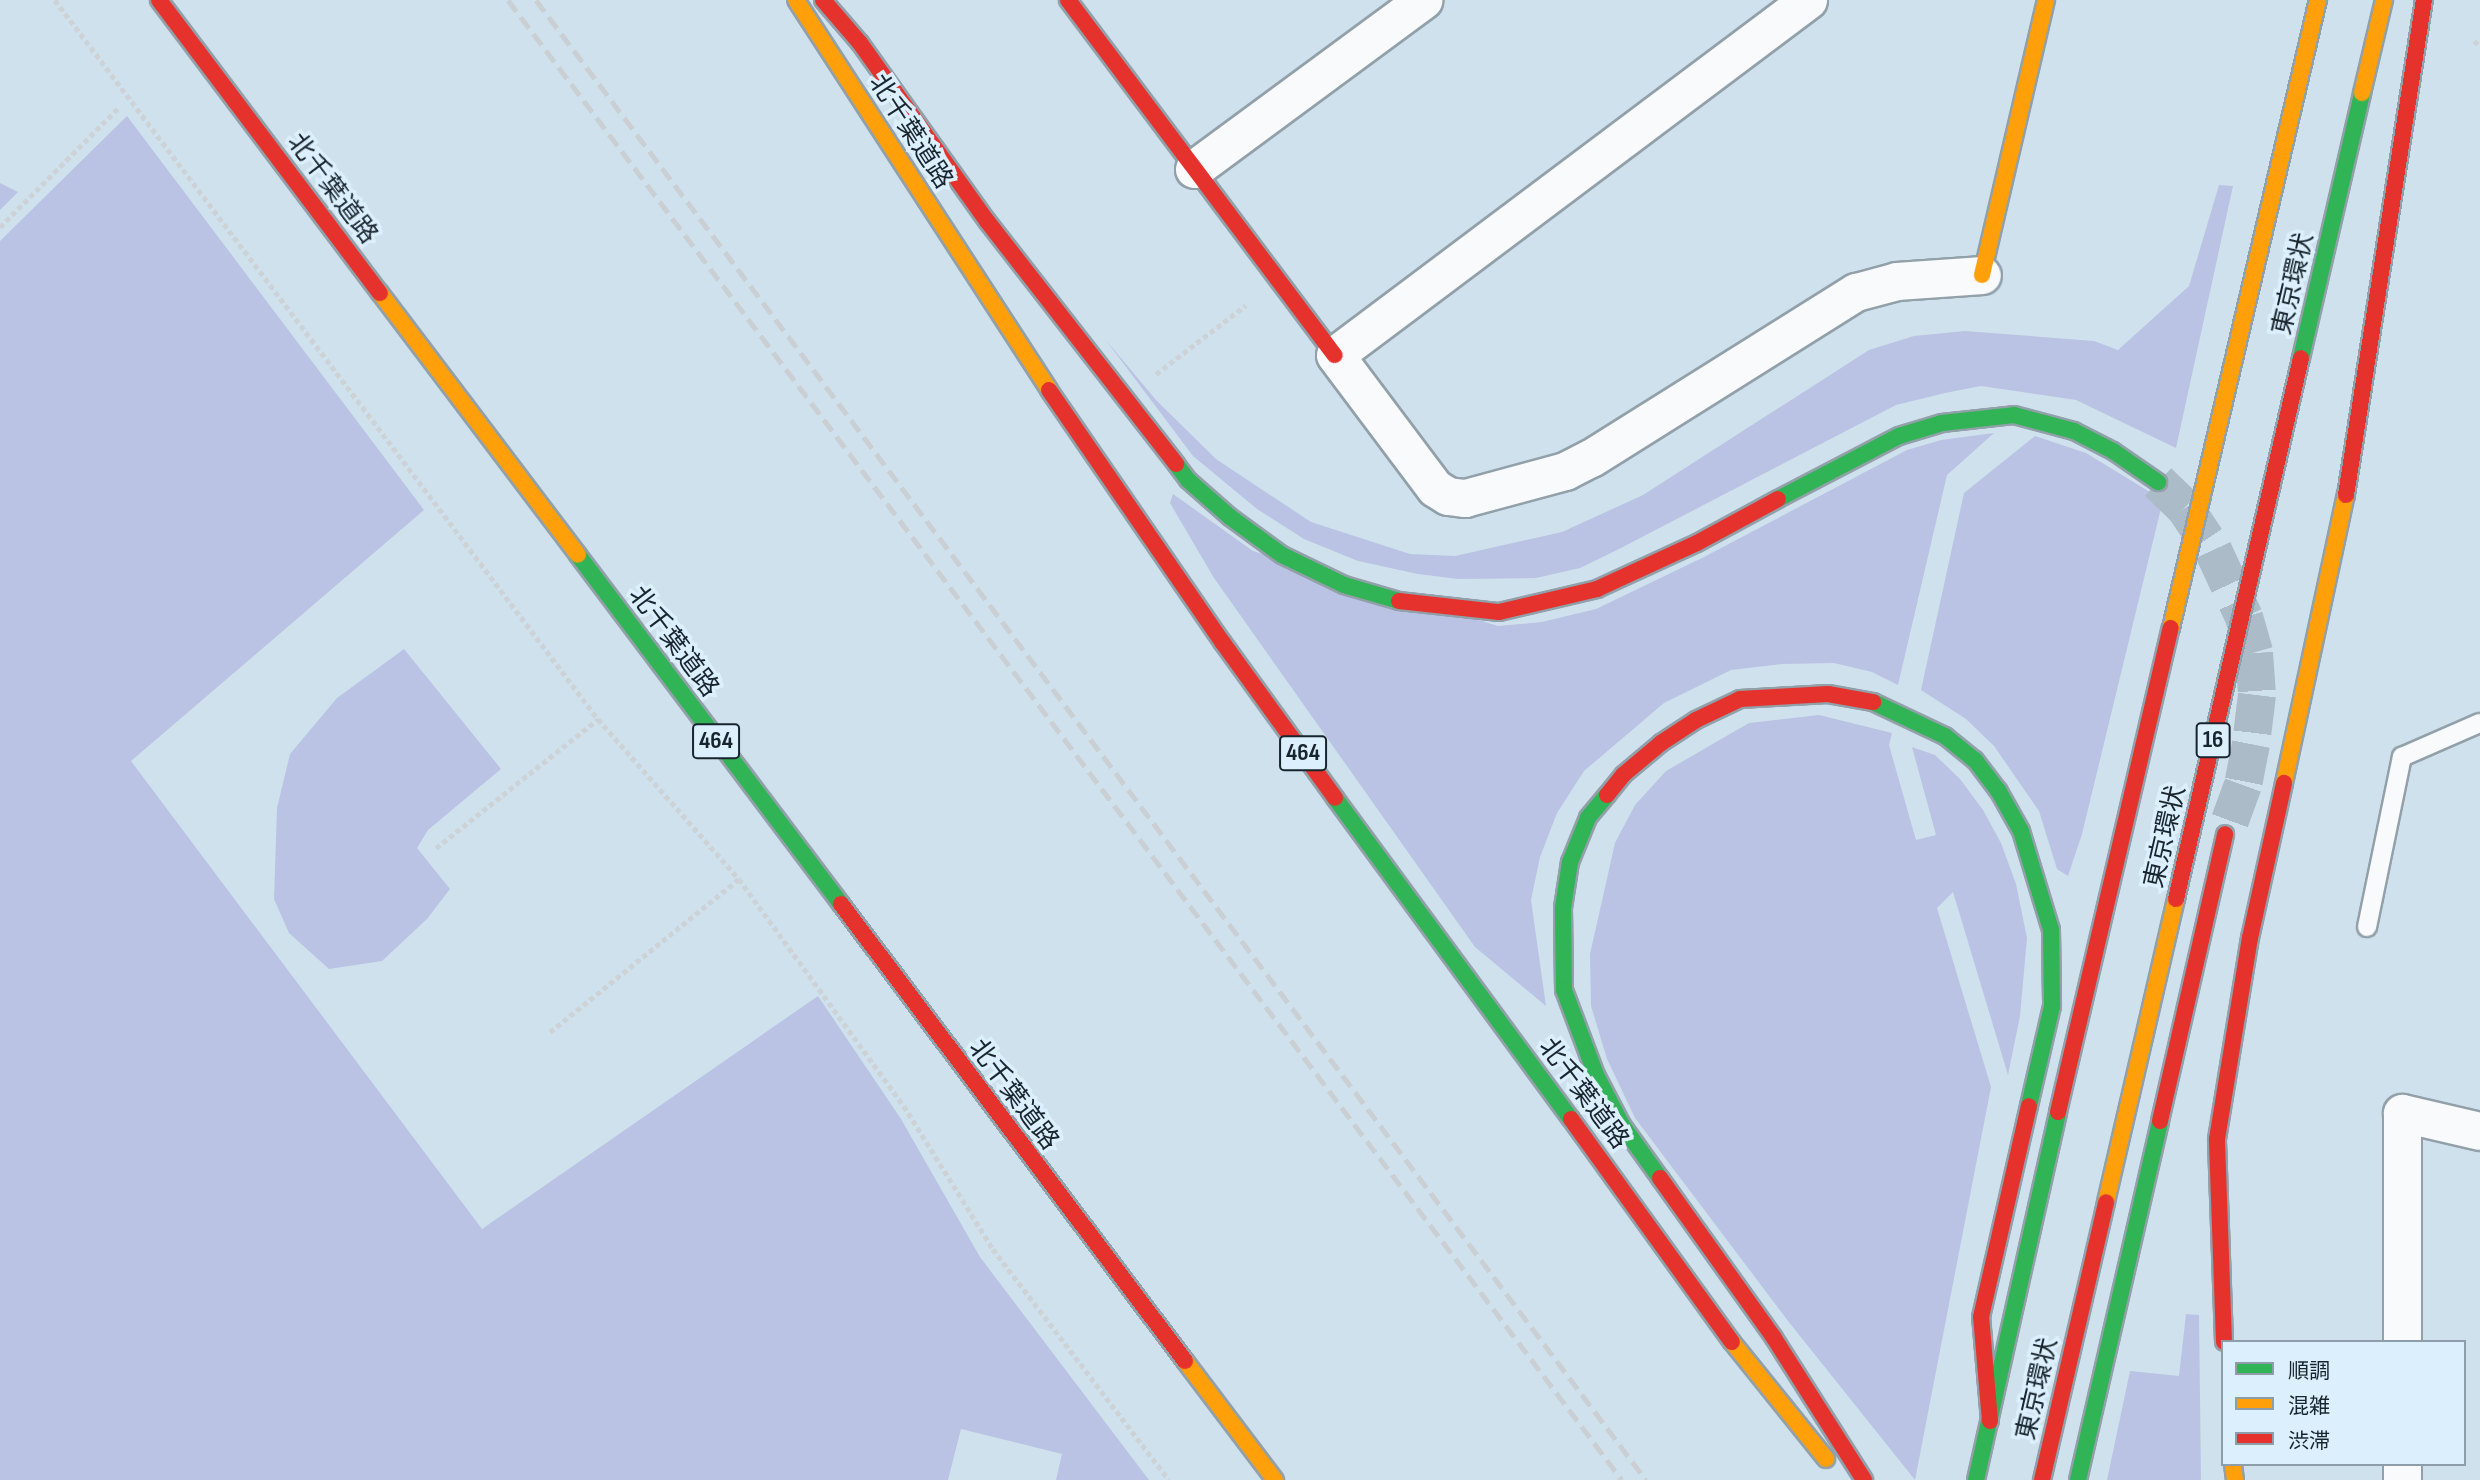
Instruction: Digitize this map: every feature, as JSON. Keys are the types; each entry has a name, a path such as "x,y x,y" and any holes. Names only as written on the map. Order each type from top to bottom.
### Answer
{"main road":[{"name":"北千葉道路","path":"159,0 1275,1480"},
{"name":"北千葉道路","path":"796,0 1035,370 1223,643 1463,975 1633,1201 1735,1347 1846,1480"},
{"path":"823,0 860,43 987,221 1188,480 1230,517 1282,555 1343,584 1395,601 1499,612 1597,589 1685,550 1851,459 1899,436 1942,422 2014,415 2074,431 2113,451 2158,482"},
{"path":"1068,0 1335,355"},
{"path":"1982,275 2046,0"},
{"name":"東京環状","path":"1976,1480 2035,1211 2318,0"},
{"name":"東京環状","path":"2042,1480 2384,0"},
{"path":"2224,1340 2217,1139 2229,1055 2250,938 2350,479 2424,0"},
{"path":"1864,1480 1774,1338 1622,1125 1596,1075 1564,990 1563,908 1570,862 1588,818 1623,775 1661,743 1696,720 1740,699 1828,694 1865,699 1900,713 1945,736 1975,760 1998,790 2021,831 2051,930 2052,1006 1981,1317 1990,1421"},
{"path":"2078,1480 2225,834"}],"street":[{"path":"1808,0 1335,355 1435,488 1448,496 1465,498 1565,471 1591,458 1856,292 1897,282 1982,275"},
{"path":"1194,169 1400,6"},
{"path":"2402,1340 2402,1113 2480,1131"}],"lane":[{"path":"2367,927 2402,757 2480,723"}],"path":[{"path":"54,0 598,719 739,879 904,1106 993,1249 1169,1480"},
{"path":"2474,41 2480,45"},
{"path":"0,227 120,107"},
{"path":"1164,367 1250,302"},
{"path":"436,848 598,719"},
{"path":"550,1032 739,879"}],"shaded area":[{"path":"127,116 424,510 131,761 482,1229 818,996 901,1119 980,1257 1149,1480 1056,1480 1062,1454 961,1429 948,1480 0,1480 0,241"},
{"path":"0,183 18,192 0,210"},
{"path":"2219,185 2233,186 2176,448 2076,400 1981,386 1945,393 1896,405 1580,568 1536,578 1458,579 1418,574 1358,561 1304,539 1257,509 1193,456 1105,339 1156,400 1216,459 1311,522 1410,554 1455,556 1562,532 1643,495 1869,350 1914,336 1965,331 2094,341 2118,350 2189,286"},
{"path":"1994,433 1947,475 1898,685 1872,672 1834,663 1782,664 1731,670 1664,703 1584,771 1557,813 1540,857 1531,900 1546,1006 1475,947 1214,578 1170,503 1173,494 1253,551 1498,626 1542,622 1596,609 1704,557 1907,450 1941,440"},
{"path":"2035,436 2086,453 2163,500 2082,834 2068,876 2057,869 2039,811 1994,746 1966,719 1921,690 1964,493"},
{"path":"404,649 501,769 428,830 417,848 450,889 427,919 382,961 329,969 289,933 274,899 277,808 290,754 337,698"},
{"path":"1819,715 1892,733 1889,745 1916,840 1936,835 1912,747 1935,755 1960,779 1983,810 2001,843 2016,884 2027,938 2020,1016 2008,1075 1953,892 1937,908 1991,1087 1915,1480 1788,1321 1635,1118 1607,1059 1591,1006 1590,954 1615,843 1635,805 1666,771 1749,723"},
{"path":"2186,1314 2199,1315 2201,1480 2107,1480 2130,1371 2179,1376"}],"tunnel":[{"path":"2158,482 2185,508 2213,550 2244,617 2254,653 2257,695 2251,744 2243,785 2225,834"}],"railway":[{"path":"508,0 1622,1480"},
{"path":"536,0 1646,1480"}],"traffic: fast":[{"path":"2301,358 2362,93"},
{"path":"1778,499 1899,436 1942,423 2014,415 2074,431 2113,451 2158,482"},
{"path":"1176,464 1188,480 1230,517 1282,555 1344,585 1399,601"},
{"path":"578,555 841,904"},
{"path":"1873,702 1945,736 1975,760 1998,790 2021,831 2051,930 2052,1006 2029,1106"},
{"path":"1607,795 1588,818 1570,862 1563,908 1564,990 1596,1075 1622,1125 1660,1178"},
{"path":"1335,798 1571,1119"},
{"path":"1976,1480 2058,1112"},
{"path":"2078,1480 2160,1121"}],"traffic: slow":[{"path":"796,0 1049,390"},
{"path":"1982,275 2046,0"},
{"path":"2171,628 2318,0"},
{"path":"2362,93 2384,0"},
{"path":"380,293 578,555"},
{"path":"2284,783 2346,495"},
{"path":"2106,1202 2176,899"},
{"path":"1732,1342 1826,1459"},
{"path":"1185,1361 1275,1480"},
{"path":"2233,1466 2235,1480"}],"traffic: jam":[{"path":"159,0 380,293"},
{"path":"823,0 860,43 987,221 1176,464"},
{"path":"1068,0 1335,355"},
{"path":"2346,495 2424,0"},
{"path":"2176,899 2301,358"},
{"path":"1049,390 1223,643 1335,798"},
{"path":"1399,601 1499,612 1597,589 1697,543 1778,499"},
{"path":"2058,1112 2171,628"},
{"path":"1607,795 1623,775 1661,743 1696,720 1740,699 1828,694 1873,702"},
{"path":"2224,1340 2217,1139 2250,938 2284,783"},
{"path":"2160,1121 2225,834"},
{"path":"841,904 1185,1361"},
{"path":"1990,1421 1981,1317 2029,1106"},
{"path":"1571,1119 1732,1342"},
{"path":"1660,1178 1774,1338 1864,1480"},
{"path":"2042,1480 2106,1202"}]}
